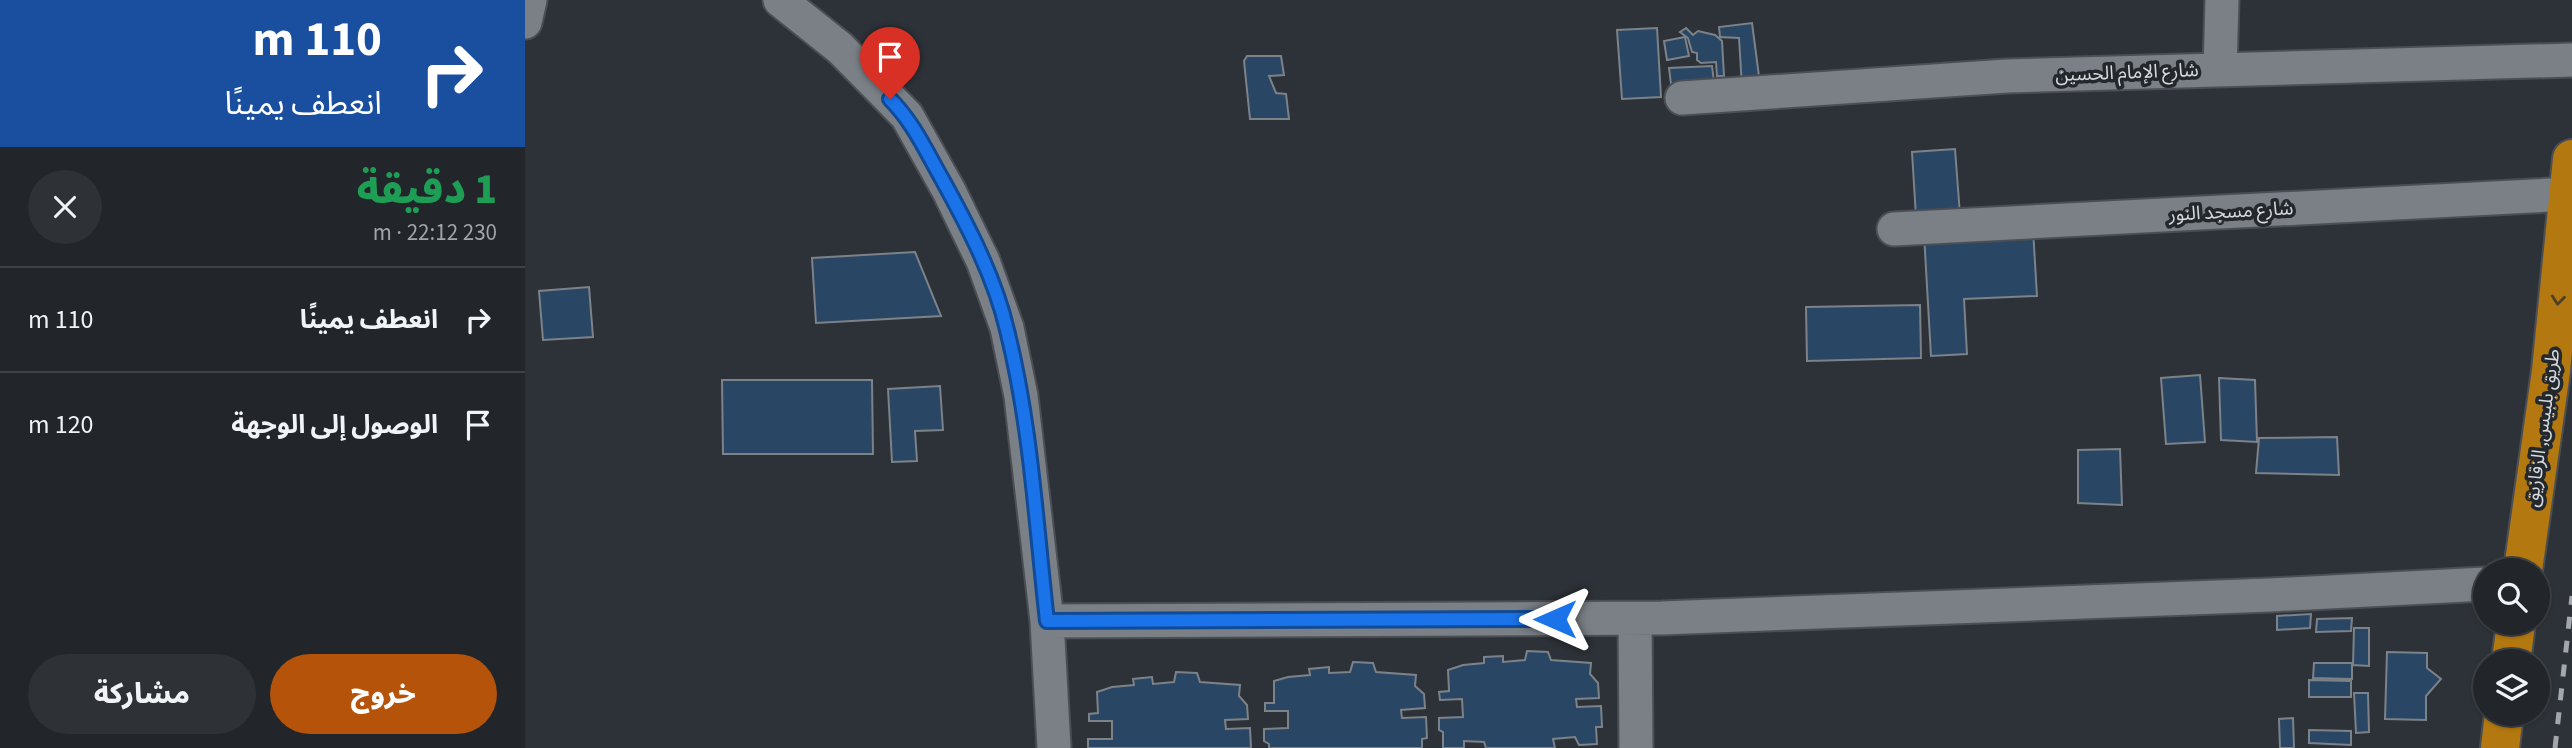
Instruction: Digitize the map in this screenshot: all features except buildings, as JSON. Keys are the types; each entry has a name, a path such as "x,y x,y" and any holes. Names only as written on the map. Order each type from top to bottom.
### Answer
{"highway":[{"name":"طريق بلبيس, الزقازيق","path":"2525,558 2551,371 2570,177"},
{"path":"2500,748 2503,726"}],"street":[{"path":"525,22 530,0"},
{"path":"780,0 839,48 907,116 949,191 983,261 1007,328 1021,396 1047,621 1053,748"},
{"path":"2220,70 2222,0"},
{"name":"شارع الإمام الحسين","path":"1682,98 2007,76 2572,60"},
{"name":"شارع مسجد النور","path":"1894,229 2570,177"},
{"path":"1047,621 1635,619 2473,585"},
{"path":"1635,619 1636,748"}],"railway":[{"path":"2555,748 2572,596"}],"route":[{"path":"890,99 907,116 949,191 983,261 1007,328 1021,396 1047,621 1555,619"}]}
